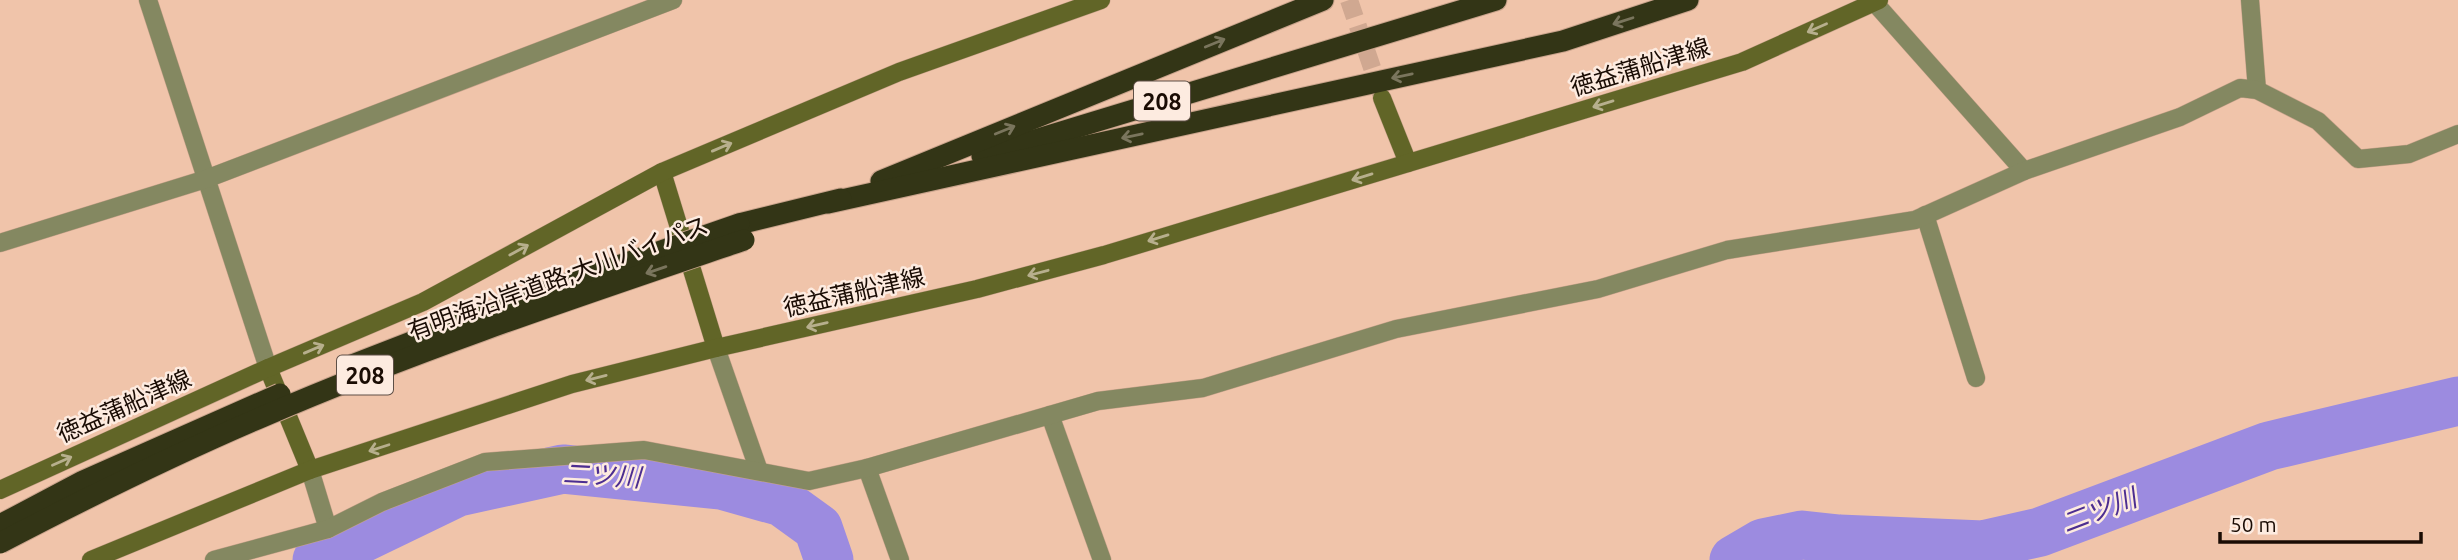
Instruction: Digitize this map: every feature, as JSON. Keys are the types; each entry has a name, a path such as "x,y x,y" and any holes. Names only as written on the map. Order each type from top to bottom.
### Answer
{"highway":[{"path":"828,203 1323,0"},
{"name":"有明海沿岸道路;大川バイパス","path":"0,525 83,481 281,393 517,301 828,203 1496,0"},
{"path":"828,203 1563,41 1688,0"},
{"name":"有明海沿岸道路;大川バイパス","path":"0,543 92,495 262,417 383,368 742,232"}],"main road":[{"name":"徳益蒲船津線","path":"0,490 268,368 423,302 662,172 899,72 1101,0"},
{"name":"徳益蒲船津線","path":"92,560 310,470 572,384 716,348 977,289 1104,255 1742,62 1877,1"},
{"path":"1382,98 1408,163"},
{"path":"662,172 716,348"},
{"path":"268,368 310,470"}],"street":[{"path":"148,0 268,368"},
{"path":"0,243 206,179 673,0"},
{"path":"2250,0 2257,90"},
{"path":"1877,1 2024,171"},
{"path":"214,560 328,529 382,502 485,462 644,450 809,481 867,468 1098,401 1203,388 1396,329 1598,289 1727,250 1915,220 2024,171 2180,117 2240,88 2257,90 2318,121 2358,159 2409,154 2458,134"},
{"path":"1925,215 1976,378"},
{"path":"716,348 759,471"},
{"path":"1050,415 1102,560"},
{"path":"867,468 900,560"},
{"path":"310,470 328,529"}],"waterway":[{"name":"二ツ川","path":"1734,560 1763,543 1802,535 1983,545 2040,532 2269,446 2458,401"},
{"name":"二ツ川","path":"317,560 458,492 563,469 721,485 782,502 818,528 829,560"}],"tunnel":[{"path":"1349,0 1381,94"}]}
